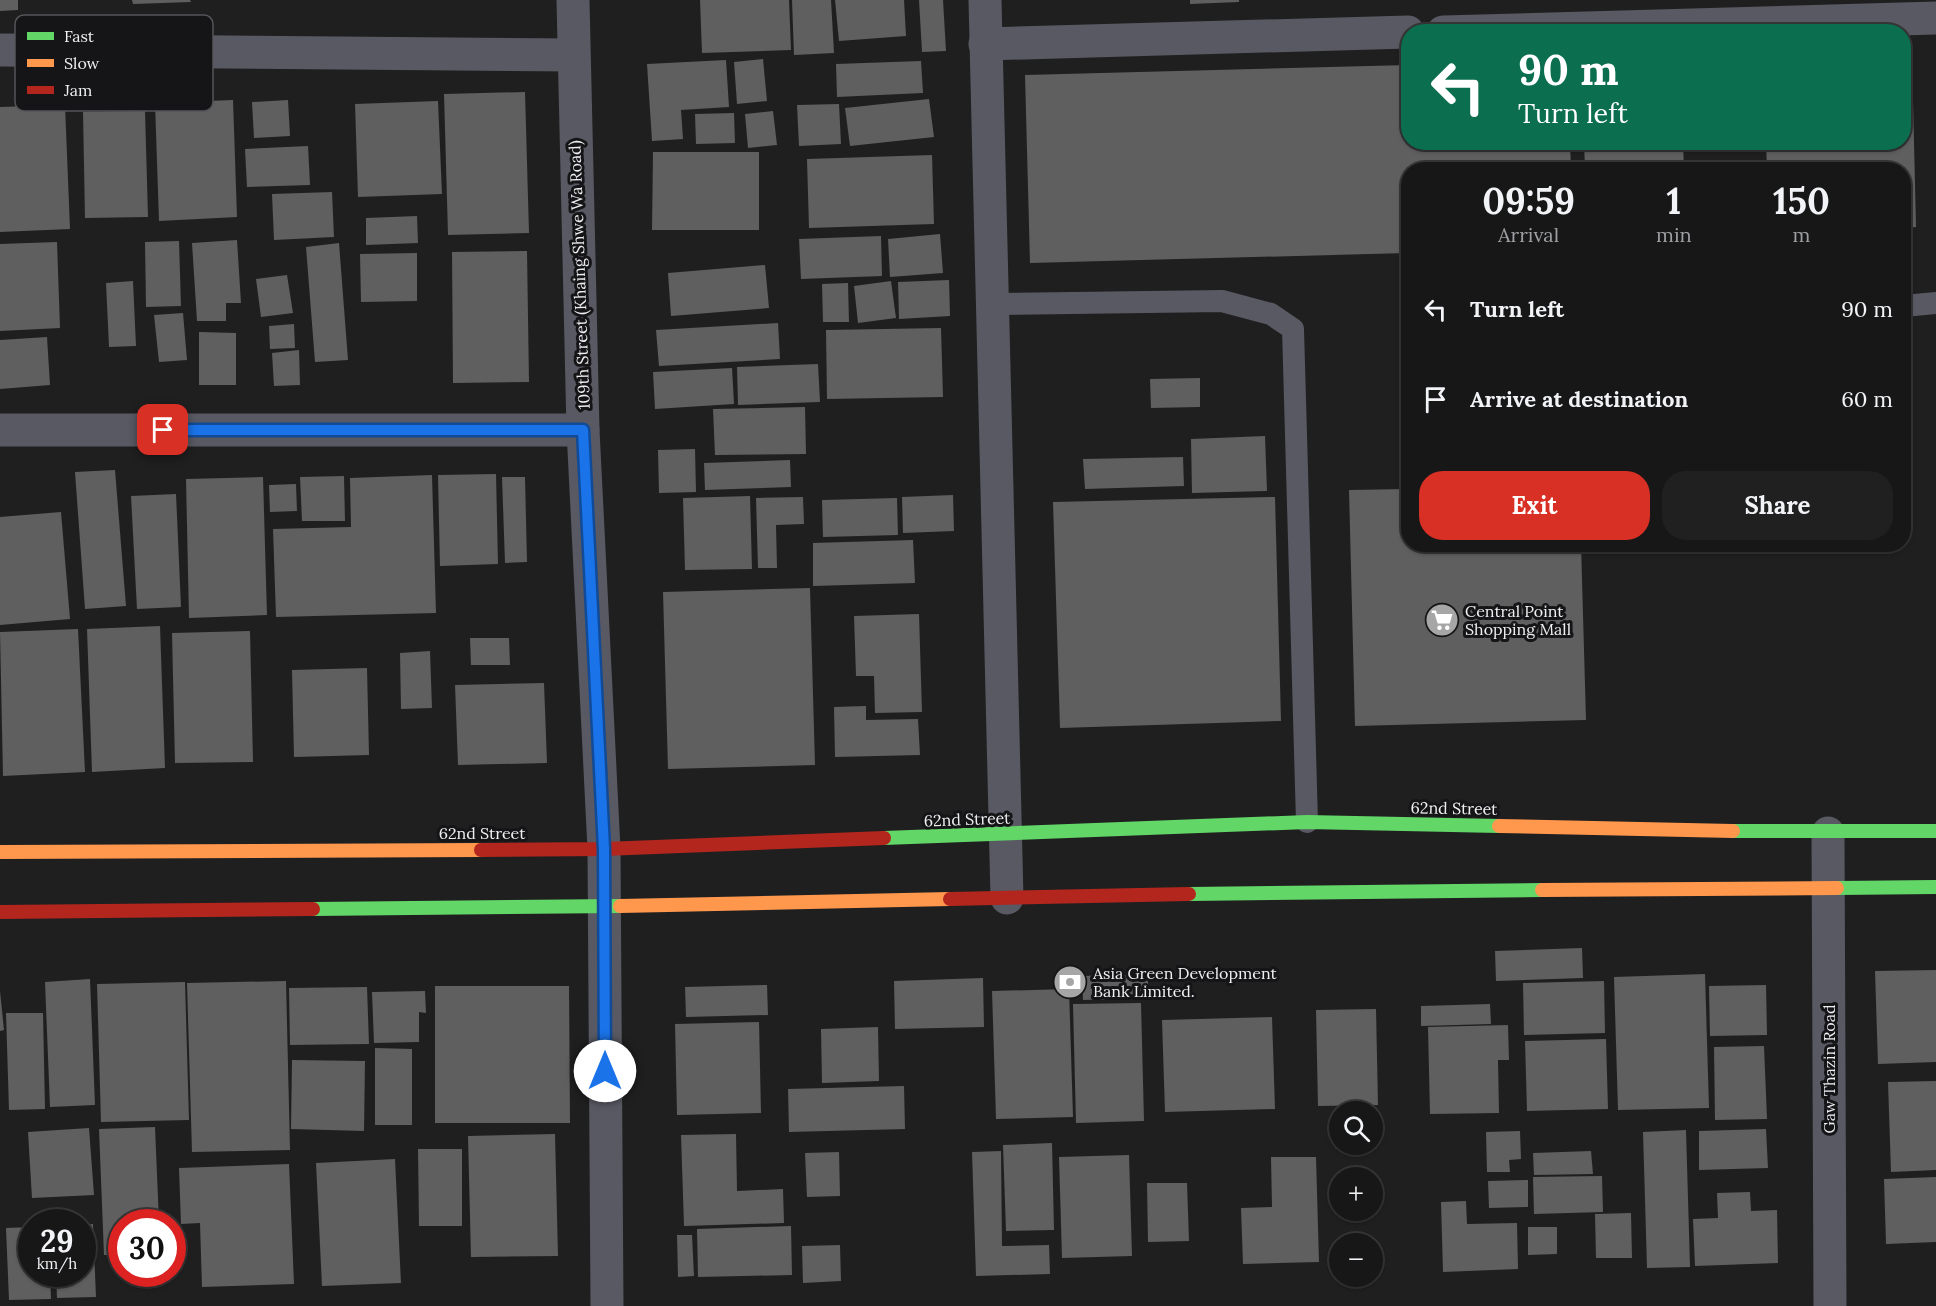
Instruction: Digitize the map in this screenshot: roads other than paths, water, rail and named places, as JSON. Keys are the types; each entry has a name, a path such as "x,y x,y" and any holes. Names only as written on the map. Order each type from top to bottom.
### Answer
{"main road":[{"name":"62nd Street","path":"0,852 604,849 1307,822 1828,833 1936,831"},
{"path":"0,912 1936,887"}],"street":[{"name":"109th Street (Khaing Shwe Wa Road)","path":"573,0 583,430 604,849 607,1306"},
{"path":"985,0 1007,898"},
{"path":"1725,24 1936,18"},
{"path":"985,45 1401,33"},
{"path":"0,50 15,50"},
{"path":"213,52 573,55"},
{"path":"0,430 583,430"},
{"name":"Gaw Thazin Road","path":"1828,833 1830,1306"}],"lane":[{"path":"992,304 1222,301 1271,314 1293,329 1307,822"},
{"path":"1911,305 1936,303"}],"place":[{"name":"Central Point Shopping Mall","path":"1442,620"},
{"name":"Asia Green Development Bank Limited.","path":"1070,982"}]}
